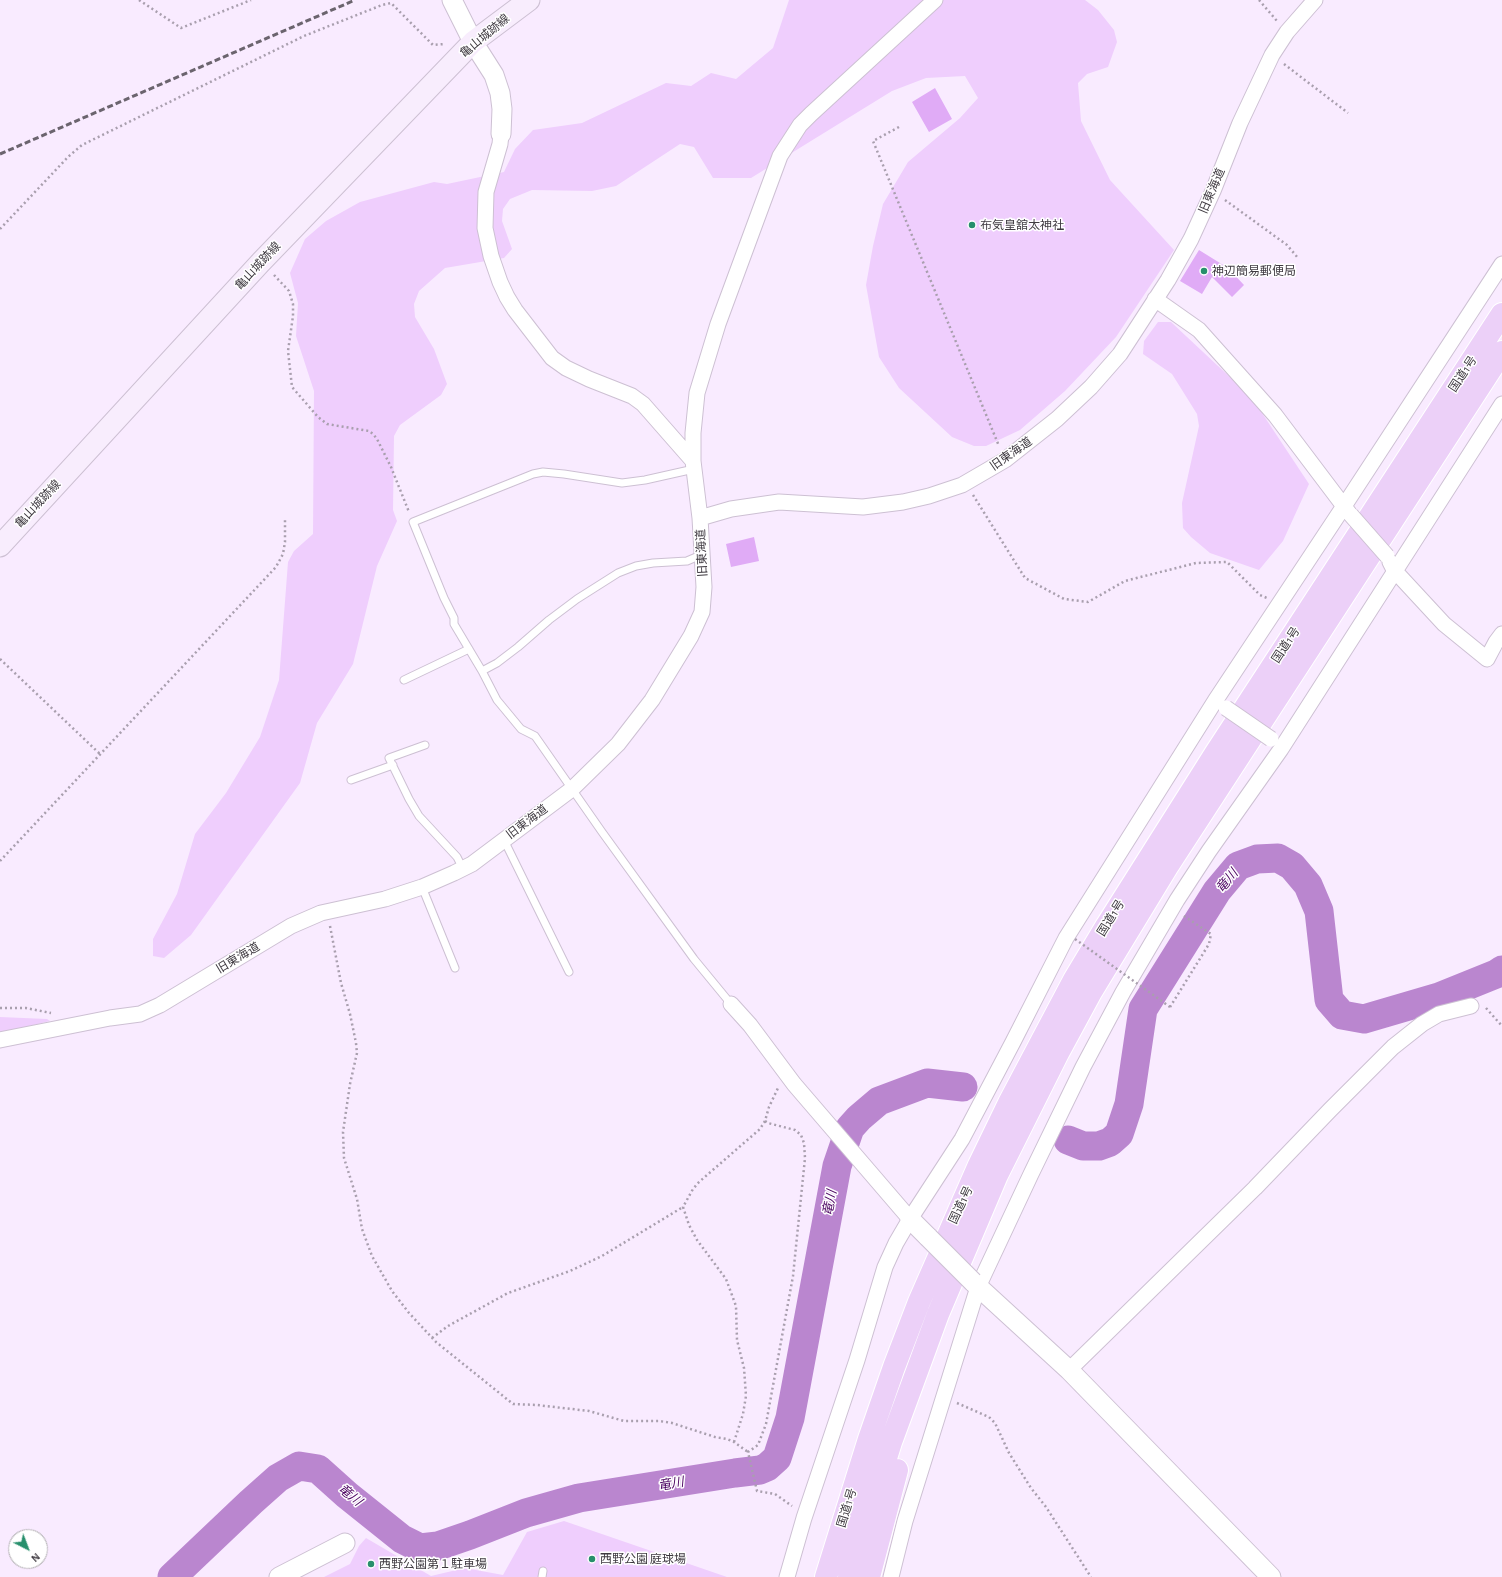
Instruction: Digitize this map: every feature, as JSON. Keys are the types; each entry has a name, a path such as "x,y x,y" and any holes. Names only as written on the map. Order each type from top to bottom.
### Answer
{"highway":[{"name":"国道1号","path":"826,1577 869,1438 918,1302 979,1165 1078,974 1107,925 1215,754 1502,314"},
{"name":"国道1号","path":"849,1577 891,1442 938,1314 998,1175 1058,1053 1091,992 1159,880 1232,765 1502,352"},
{"path":"811,1577 896,1328 918,1302"},
{"path":"869,1577 901,1454 940,1332 938,1314"}],"main road":[{"name":"亀山城跡線","path":"0,546 261,262 474,42 529,0"}],"street":[{"path":"452,0 474,42 494,75 500,93 502,109 500,144 486,192 486,228 491,256 507,297 515,310 552,358 566,368 632,396 643,404 693,465"},
{"path":"700,518 693,465 693,433 697,393 718,324 780,156 797,130 811,114 936,0"},
{"name":"旧東海道","path":"0,1040 110,1018 140,1014 160,1005 291,926 327,912 385,900 422,887 472,864 572,789 618,744 652,700 691,636 702,612 704,587 700,518 731,509 779,502 863,507 896,503 929,496 962,485 1005,460 1057,419 1091,387 1120,354 1179,261 1213,191 1240,123 1272,55 1287,32 1315,0"},
{"path":"787,1577 804,1518 857,1360 885,1267 896,1243 910,1218 962,1139 1014,1042 1066,938 1220,705 1280,603 1348,511 1502,264"},
{"path":"1155,299 1199,330 1275,415 1348,511 1387,556 1394,570 1444,624 1487,659 1502,634"},
{"path":"891,1577 905,1522 944,1398 976,1285 1069,1096 1123,992 1177,900 1276,744 1394,570 1502,404"},
{"path":"1220,705 1276,744"},
{"path":"731,1004 750,1025 785,1073 831,1129 910,1218 976,1285 1069,1370 1271,1577"},
{"path":"1069,1370 1249,1194 1330,1110 1393,1048 1422,1024 1439,1014 1471,1006"},
{"path":"279,1577 345,1543"}],"lane":[{"path":"693,465 645,480 622,483 564,474 543,472 533,474 413,522 444,598 454,618 454,624 482,671 497,700 522,730 535,736 602,832 694,958 731,1004"},
{"path":"482,671 497,663 518,648 549,620 577,599 618,573 636,566 653,563 687,561 701,555"},
{"path":"404,680 469,649"},
{"path":"425,746 389,758 419,816 457,857 463,869"},
{"path":"351,780 392,765"},
{"path":"504,840 569,972"},
{"path":"422,887 455,968"}],"path":[{"path":"139,0 181,28 251,0"},
{"path":"1259,0 1287,32"},
{"path":"0,229 68,157 82,145 304,36 391,3 433,45 474,42"},
{"path":"1272,55 1348,113"},
{"path":"899,127 873,141 1005,460"},
{"path":"1213,191 1287,245 1298,258"},
{"path":"261,262 289,291 293,304 293,316 288,351 292,387 318,417 327,424 369,431 373,434 391,467 413,522"},
{"path":"962,485 970,490 1025,578 1064,599 1088,602 1125,582 1196,563 1227,562 1260,595 1280,603"},
{"path":"0,861 276,567 283,554 285,542 284,519"},
{"path":"0,659 100,754"},
{"path":"327,912 341,983 350,1014 357,1053 350,1084 343,1132 344,1158 357,1199 362,1229 372,1256 392,1291 409,1313 432,1338 466,1368 513,1404 537,1405 589,1411 624,1421 659,1421 672,1423 734,1442 749,1453 757,1491 775,1494 788,1502 804,1518"},
{"path":"1075,939 1170,1007 1209,944 1211,934 1182,915"},
{"path":"1471,1006 1480,1002 1502,1026"},
{"path":"0,1008 26,1008 57,1014"},
{"path":"432,1338 448,1326 508,1293 570,1271 602,1256 683,1207 693,1189 699,1182 760,1129 765,1121 772,1100 785,1073"},
{"path":"749,1453 758,1445 766,1424 793,1276 805,1158 804,1142 795,1130 765,1121"},
{"path":"683,1207 689,1225 697,1240 726,1279 736,1306 737,1340 744,1368 746,1396 743,1414 734,1442"},
{"path":"944,1398 989,1417 995,1423 1009,1452 1031,1488 1046,1507 1091,1577"},
{"path":"752,1462 756,1486"}],"shaded area":[{"path":"789,0 1085,0 1098,10 1114,30 1117,42 1108,67 1087,74 1078,83 1081,121 1110,180 1174,250 1116,337 1065,391 1020,430 986,446 974,446 952,437 899,388 879,357 866,285 883,204 908,162 960,118 978,98 965,76 926,78 892,91 751,178 713,178 694,147 680,144 616,186 592,191 532,190 510,199 503,209 502,221 512,249 504,258 445,268 419,291 414,304 415,317 434,349 447,384 441,395 400,425 394,436 393,510 397,521 377,566 353,664 317,723 300,783 191,935 164,958 153,956 153,939 177,894 195,834 226,793 260,737 279,680 288,562 294,551 313,534 314,391 296,336 298,303 290,273 305,239 326,221 360,202 434,182 447,184 504,172 515,149 533,130 582,123 666,83 691,86 711,73 736,79 773,48"},
{"path":"1158,322 1171,322 1233,380 1260,410 1309,484 1283,541 1259,570 1210,553 1183,528 1182,503 1199,426 1197,414 1172,374 1143,354 1144,341"},
{"path":"0,1017 47,1019 50,1021 0,1033"},
{"path":"564,1521 727,1577 324,1577 350,1564 359,1546 366,1538 431,1576 465,1568 503,1575 527,1532"}],"building":[{"path":"935,88 952,119 929,132 912,102"},
{"path":"1199,250 1228,268 1244,285 1232,297 1212,277 1202,294 1180,281"},
{"path":"754,537 759,561 731,567 726,544"}],"waterway":[{"name":"竜川","path":"1068,1140 1083,1146 1099,1146 1110,1142 1119,1134 1129,1104 1143,1009 1217,891 1238,866 1257,859 1278,858 1292,866 1308,885 1319,911 1329,1000 1342,1015 1364,1019 1439,997 1496,974 1502,970"},
{"name":"竜川","path":"172,1577 278,1478 299,1466 318,1469 347,1495 402,1539 420,1548 438,1546 526,1513 579,1498 760,1470 767,1467 777,1458 790,1418 837,1166 850,1128 879,1101 927,1083 963,1087"}],"railway":[{"path":"0,154 355,0"}],"place":[{"name":"布気皇舘太神社","path":"972,225"},
{"name":"神辺簡易郵便局","path":"1204,271"},
{"name":"西野公園 庭球場","path":"592,1559"},
{"name":"西野公園第１駐車場","path":"371,1564"}]}
